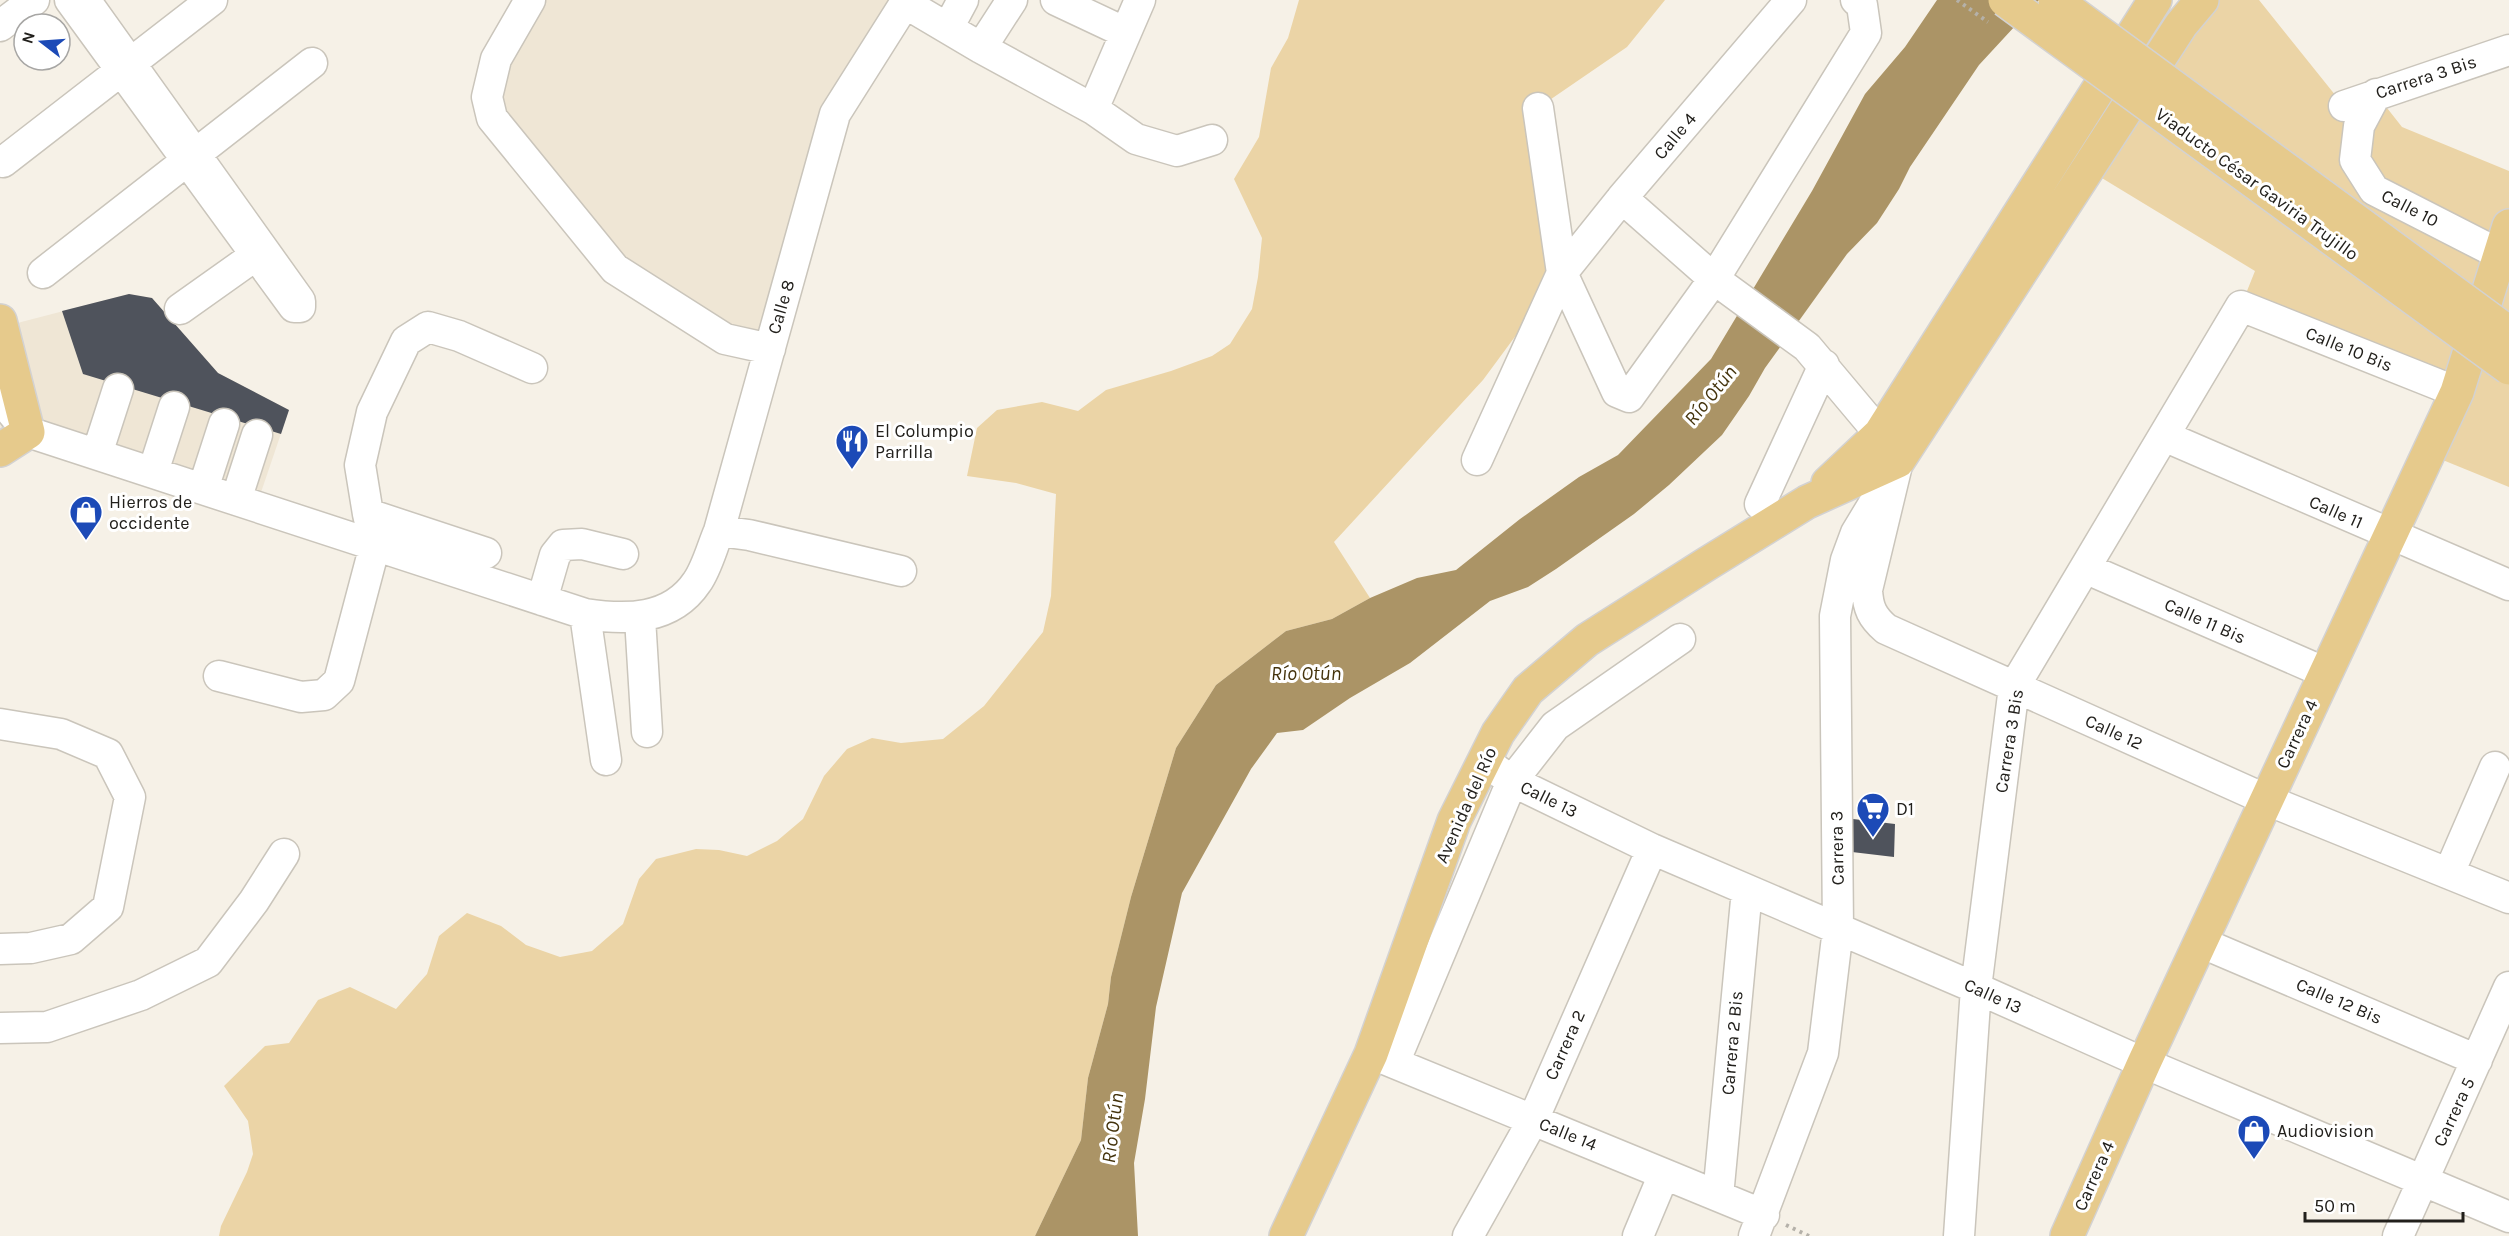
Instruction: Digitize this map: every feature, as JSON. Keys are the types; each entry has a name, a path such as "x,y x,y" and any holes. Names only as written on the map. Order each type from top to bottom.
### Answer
{"main road":[{"name":"Viaducto César Gaviria Trujillo","path":"2005,0 2509,368"},
{"name":"Viaducto César Gaviria Trujillo","path":"2055,0 2509,333"},
{"path":"1807,502 1880,434 2155,0"},
{"path":"1807,502 1898,461 2181,25 2202,0"},
{"name":"Carrera 4","path":"2067,1236 2200,942 2457,392 2505,246"},
{"path":"0,321 14,425 0,450"},
{"name":"Avenida del Río","path":"1286,1236 1383,1058 1454,821 1497,733 1528,690 1566,656 1695,571 1807,502"}],"street":[{"path":"0,26 34,0"},
{"path":"70,0 126,67 300,301 300,307 294,307 256,255 191,157"},
{"path":"85,0 126,67"},
{"path":"3,162 212,0"},
{"path":"530,0 496,59 487,97 492,118 615,269 725,339 770,349"},
{"path":"948,28 963,0"},
{"path":"981,48 1012,0"},
{"path":"1056,0 1124,32"},
{"path":"1093,109 1124,32 1140,0"},
{"name":"Calle 4","path":"1477,460 1562,273 1622,198 1791,0"},
{"path":"1538,108 1562,273 1617,392 1629,397 1725,287 1866,33 1862,5 1856,0"},
{"path":"906,1 981,48 1093,109 1136,139 1176,151 1212,140"},
{"name":"Calle 8","path":"651,614 679,601 698,582 719,531 835,114 906,1"},
{"name":"Carrera 3 Bis","path":"2352,116 2376,94 2509,50"},
{"path":"43,273 312,63"},
{"name":"Calle 10","path":"2352,116 2355,160 2374,190 2505,246"},
{"path":"1622,198 1725,287 1816,356 1880,434"},
{"path":"180,309 256,255"},
{"name":"Carrera 3 Bis","path":"1959,1236 1976,988 2014,687 2241,306"},
{"name":"Calle 10 Bis","path":"2241,306 2457,392"},
{"path":"219,675 301,697 324,695 339,681 375,545 360,465 372,412 406,341 428,327 459,336 532,368"},
{"path":"1760,504 1816,356"},
{"path":"97,454 118,389"},
{"path":"0,398 14,425 97,454 585,614 615,619 651,614 647,732"},
{"path":"153,472 174,407"},
{"path":"203,489 224,424"},
{"path":"236,500 257,435"},
{"name":"Calle 11","path":"2164,436 2509,585"},
{"name":"Calle 12","path":"1898,461 1867,590 1868,609 1876,621 1887,629 2267,800 2509,898"},
{"name":"Carrera 3","path":"1759,1225 1823,1053 1838,929 1835,616 1846,560 1856,534 1898,461"},
{"path":"368,514 486,553"},
{"path":"719,531 901,571"},
{"path":"542,600 555,555 563,545 582,544 623,554"},
{"name":"Calle 11 Bis","path":"2085,568 2326,674"},
{"path":"585,614 606,760"},
{"path":"1383,1058 1512,781 1555,726 1680,639"},
{"path":"0,724 62,734 108,754 130,797 108,907 71,939 31,948 0,949"},
{"name":"Calle 13","path":"1484,761 1512,781 1652,849 1976,988 2144,1064 2509,1217"},
{"path":"2449,873 2495,767"},
{"name":"Carrera 2","path":"1468,1236 1533,1120 1652,849"},
{"path":"0,1028 47,1027 141,995 208,962 254,901 284,854"},
{"name":"Carrera 2 Bis","path":"1718,1196 1747,890"},
{"name":"Calle 12 Bis","path":"2200,942 2477,1060"},
{"name":"Carrera 5","path":"2398,1236 2509,987"},
{"name":"Calle 14","path":"1383,1058 1718,1196 1759,1225"},
{"path":"1638,1236 1664,1174"}],"shaded area":[{"path":"530,0 907,0 835,114 770,349 615,269 492,118"},
{"path":"1299,0 1665,0 1627,47 1538,108 1562,273 1483,380 1334,542 1370,598 1332,619 1286,631 1216,685 1176,748 1131,897 1111,977 1108,1004 1088,1078 1081,1140 1035,1236 219,1236 221,1226 247,1172 253,1154 248,1121 224,1086 265,1046 289,1043 318,1000 350,987 396,1009 427,974 439,936 467,913 501,926 526,945 560,957 592,951 623,924 639,879 656,859 696,849 719,850 747,856 777,841 803,819 824,776 847,749 872,738 901,743 943,739 984,706 1043,632 1051,596 1056,494 1016,483 967,476 977,428 997,410 1042,402 1078,411 1106,390 1212,356 1230,344 1252,309 1262,238 1234,179 1259,137 1271,68 1288,38"},
{"path":"2202,0 2259,0 2344,106 2376,94 2402,127 2509,171 2509,487 2428,454 2456,392 2241,306 2255,271 2087,169"},
{"path":"129,294 152,298 218,373 289,410 256,507 28,432 0,450 2,327"}],"water":[{"name":"Río Otún","path":"1937,0 2039,0 1979,65 1910,167 1877,223 1847,254 1765,368 1722,435 1669,485 1634,514 1556,569 1528,587 1490,601 1410,663 1350,698 1303,730 1277,733 1251,769 1182,893 1156,1007 1145,1099 1134,1163 1138,1236 1035,1236 1081,1140 1088,1078 1108,1004 1111,977 1131,897 1176,748 1216,685 1286,631 1332,619 1370,598 1417,578 1456,570 1520,519 1579,477 1618,455 1711,359 1812,191 1865,94 1905,47"}],"building":[{"path":"129,294 152,298 218,373 289,410 281,434 83,374 62,311"},
{"name":"D1","path":"1853,819 1895,824 1894,857 1852,852"}],"place":[{"name":"El Columpio Parrilla","path":"852,470"},
{"name":"Hierros de occidente","path":"86,541"},
{"name":"D1","path":"1873,838"},
{"name":"Audiovision","path":"2254,1160"}]}
